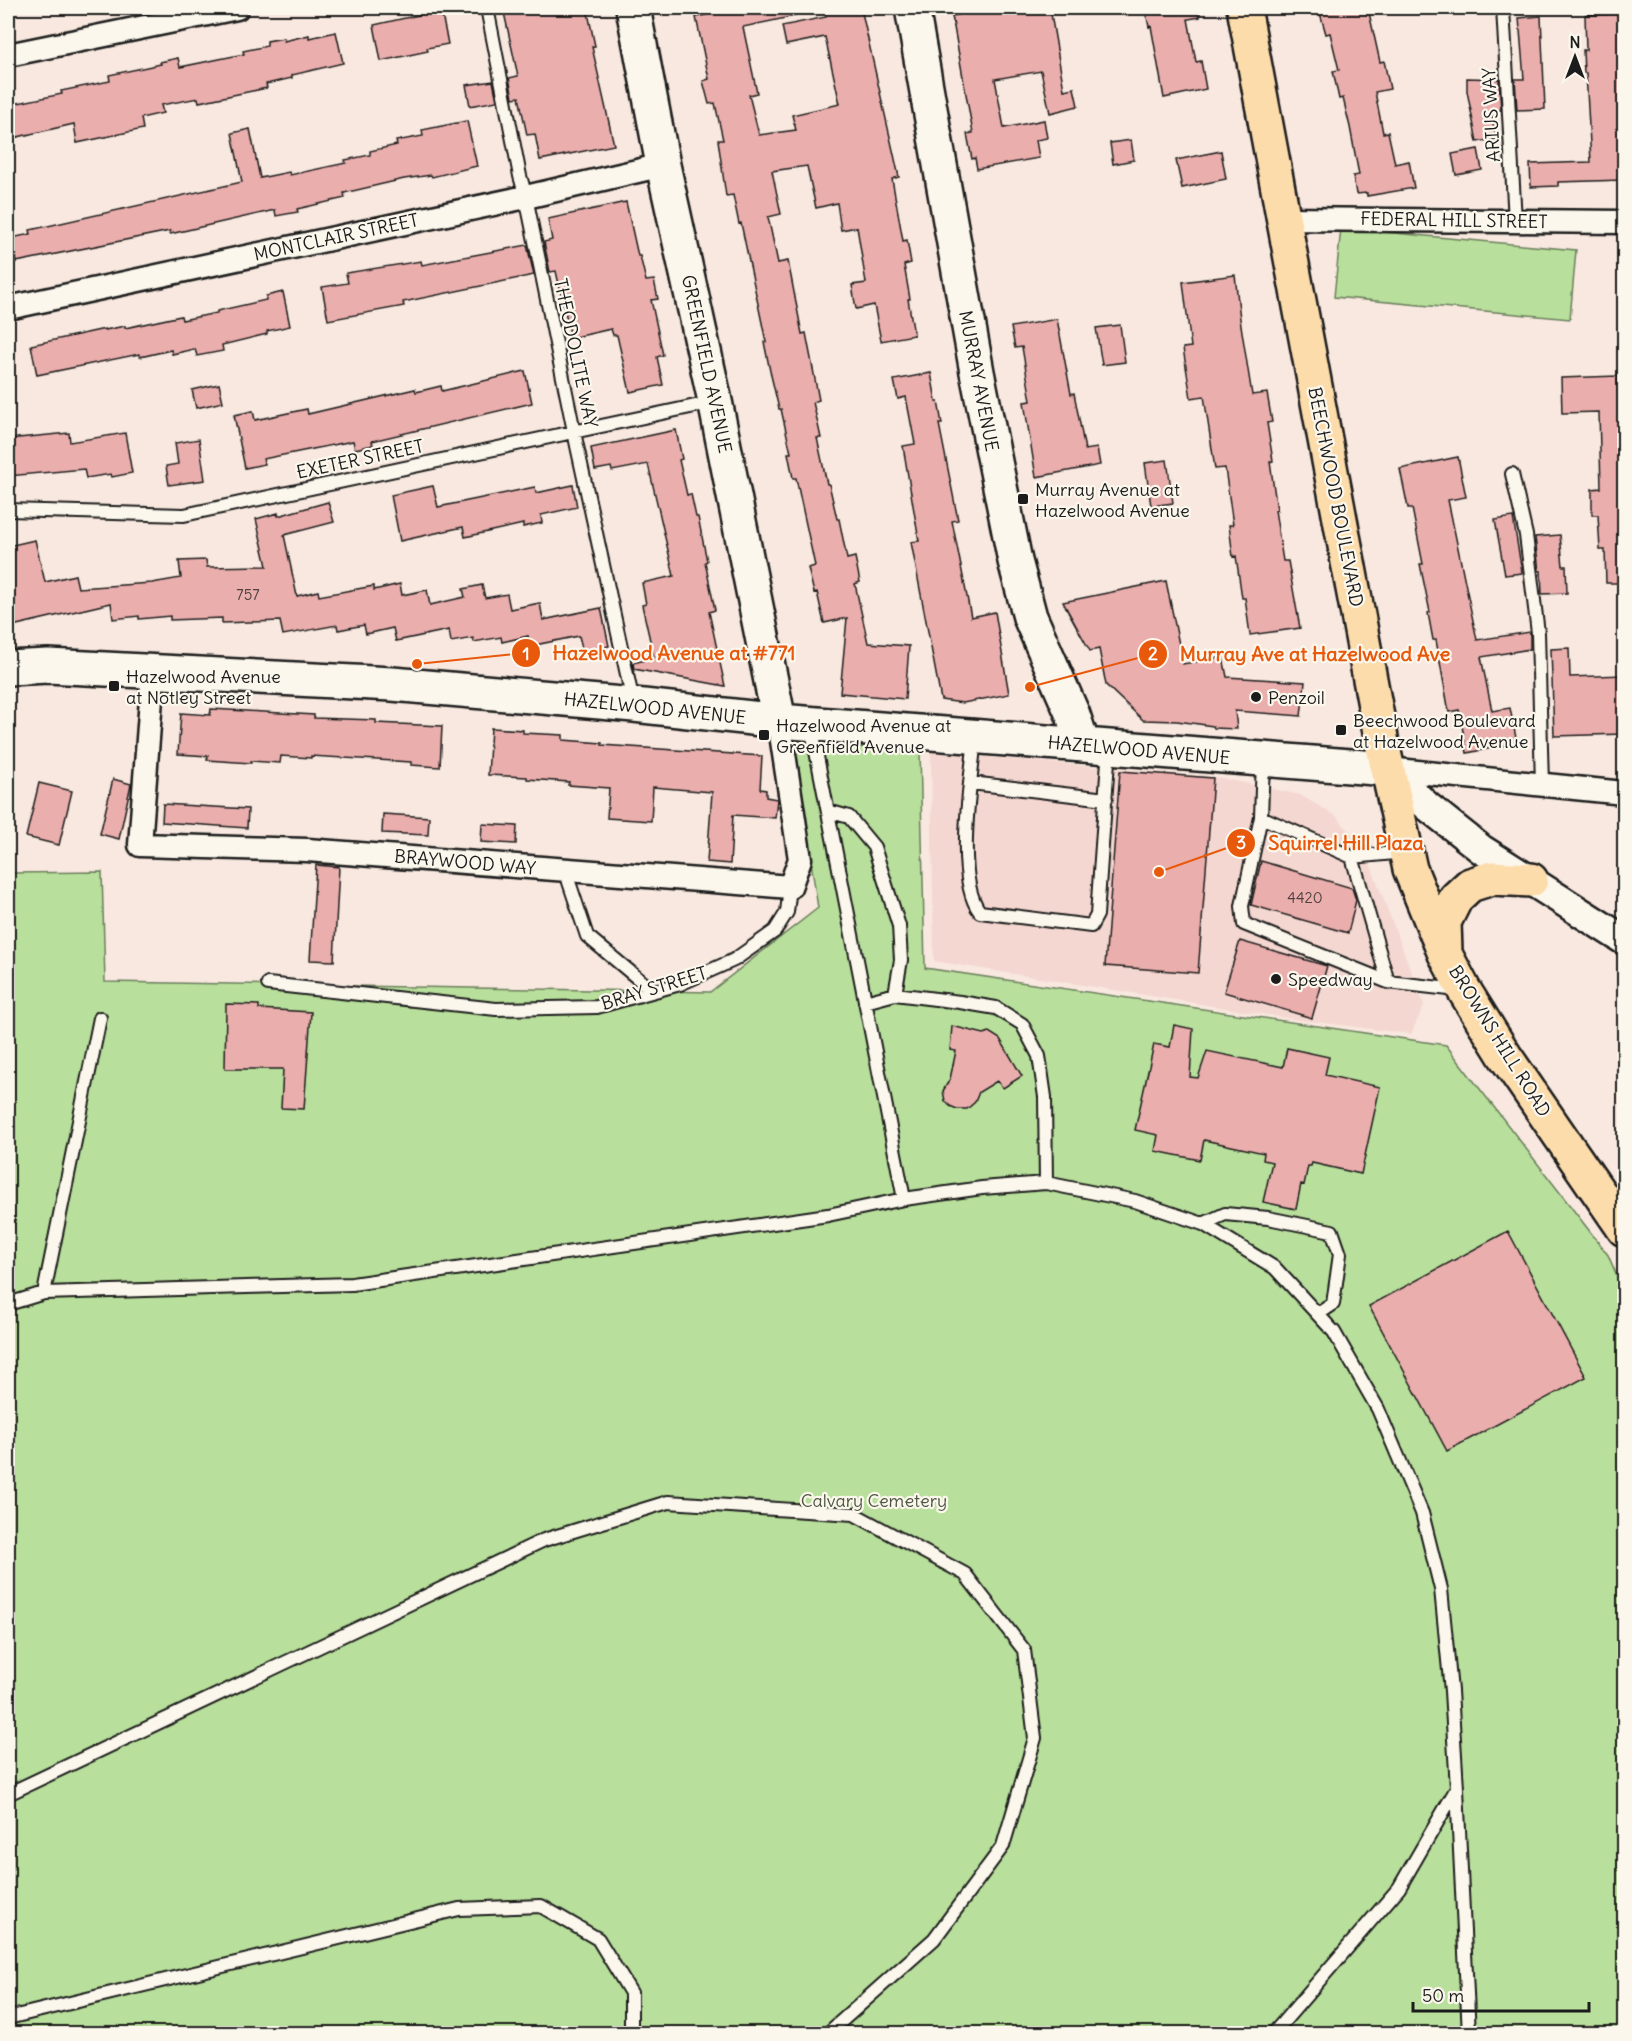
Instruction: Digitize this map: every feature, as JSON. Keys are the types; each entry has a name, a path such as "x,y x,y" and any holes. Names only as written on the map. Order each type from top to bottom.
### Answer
{"main road":[{"name":"GREENFIELD AVENUE","path":"633,8 663,165 716,401 795,722"},
{"name":"MURRAY AVENUE","path":"912,8 977,372 1015,561 1030,617 1073,715 1096,746"},
{"name":"BEECHWOOD BOULEVARD","path":"1244,8 1388,769"},
{"name":"HAZELWOOD AVENUE","path":"8,669 48,666 392,684 634,705 795,722 1388,769"},
{"name":"BROWNS HILL ROAD","path":"1388,769 1410,870 1445,954 1464,990 1505,1056 1624,1229"},
{"path":"1445,954 1444,922 1455,898 1470,885 1492,878 1531,880"}],"street":[{"path":"8,55 237,8"},
{"name":"MONTCLAIR STREET","path":"8,308 526,197 663,165"},
{"name":"FEDERAL HILL STREET","path":"1283,219 1624,222"},
{"name":"BRAYWOOD WAY","path":"153,672 140,845 307,850 790,887"},
{"name":"BRAY STREET","path":"790,887 800,859 795,722"},
{"path":"1388,769 1427,806 1481,849 1624,940"},
{"name":"HAZELWOOD AVENUE","path":"1388,769 1624,793"}],"lane":[{"name":"THEODOLITE WAY","path":"487,8 520,176 634,705"},
{"name":"ARIUS WAY","path":"1503,8 1515,221"},
{"name":"EXETER STREET","path":"8,510 184,515 716,401"},
{"path":"1512,474 1526,535 1538,633 1542,785"},
{"path":"795,722 828,812 904,1199"},
{"path":"975,737 966,839 967,884 973,903 980,912 1091,926 1097,915 1106,799 1096,746"},
{"path":"1263,760 1261,817 1242,906 1244,924 1388,982 1464,990"},
{"path":"971,783 1106,799"},
{"path":"828,812 849,817 874,847 899,926 901,960 895,994"},
{"path":"1261,817 1352,857 1406,852"},
{"path":"1352,857 1388,982"},
{"path":"565,870 587,936 653,991"},
{"name":"BRAY STREET","path":"268,984 496,1009 597,1007 680,984 734,960 775,931 787,912 790,887"},
{"path":"866,1002 895,994 996,1008 1022,1024 1039,1056 1045,1096 1046,1183"},
{"path":"44,1293 100,1018"},
{"path":"8,1304 44,1293 352,1284 828,1215 904,1199 982,1188 1046,1183 1135,1201 1203,1224 1275,1268 1334,1332 1378,1409 1422,1513 1441,1589 1451,1690 1469,2034"},
{"path":"1203,1224 1225,1214 1268,1218 1332,1231 1340,1254 1333,1304 1318,1314"},
{"path":"8,1794 544,1540 668,1502 854,1514 965,1574 1024,1650 1035,1738 1003,1846 934,1939 827,2034"},
{"path":"1273,2034 1399,1888 1457,1788"},
{"path":"8,2018 459,1909 541,1906 598,1939 631,1993 631,2034"}],"shaded area":[{"path":"931,752 1221,778 1300,795 1336,816 1364,848 1424,1005 1411,1034 1293,1019 934,961"}],"green space":[{"path":"1341,228 1576,250 1570,319 1334,297"},
{"name":"Calvary Cemetery","path":"793,743 920,751 925,968 1446,1045 1608,1255 1624,1292 1624,2033 8,2033 8,788 11,873 102,872 105,982 710,992 818,908"}],"building":[{"path":"503,8 587,8 595,46 592,47 614,145 540,160 535,134 527,135 519,97 513,98 509,78 518,76"},
{"path":"740,8 794,8 795,16 743,27 757,93 749,95 759,135 796,130 792,115 840,104 825,37 786,45 782,26 826,17 824,8 861,8 899,177 892,179 903,241 907,240 911,263 904,265 914,335 881,341 874,305 856,309 852,285 866,283 857,227 841,230 837,203 816,208 807,166 772,171 781,214 768,217 778,263 788,261 802,334 806,333 819,400 813,402 821,438 817,438 827,484 829,484 837,519 839,519 847,559 855,557 860,582 855,584 868,643 909,646 905,699 840,693 847,618 824,623 817,592 814,593 808,568 815,566 796,478 793,478 788,453 791,453 770,371 741,223 739,224 733,195 726,196 718,140 723,140 715,103 709,104 703,81 709,79 696,17"},
{"path":"962,8 1050,8 1064,90 1074,88 1078,106 1050,113 1041,71 995,79 1004,128 1044,120 1047,138 1036,140 1039,158 977,169 975,158 972,159 967,134 973,133 952,16 963,14"},
{"path":"1145,8 1200,8 1200,17 1188,19 1196,62 1201,61 1206,89 1164,98 1151,26 1149,27"},
{"path":"1344,8 1368,8 1380,62 1384,61 1390,89 1375,92 1383,133 1388,132 1395,164 1409,161 1414,188 1367,196 1367,193 1356,194 1353,176 1359,175 1343,98 1339,99 1333,71 1339,70 1330,33 1326,34 1320,13"},
{"path":"441,10 448,44 427,48 428,51 381,61 374,25"},
{"path":"1624,14 1624,180 1558,182 1558,186 1531,187 1530,164 1591,162 1583,50 1586,50 1585,15"},
{"path":"1541,16 1545,109 1517,110 1515,79 1524,79 1519,18"},
{"path":"336,32 343,63 292,75 292,78 266,84 267,88 199,102 198,98 161,105 163,113 141,118 143,129 77,143 74,124 13,138 8,105 110,81 109,75 161,64 160,62 178,58 180,67 244,54 243,51 267,46 267,41 284,38 284,41 309,35 309,38"},
{"path":"1467,78 1499,79 1501,110 1491,111 1496,139 1477,142 1467,91"},
{"path":"493,81 497,101 470,106 466,85"},
{"path":"467,121 477,166 432,177 431,175 404,179 344,193 345,198 297,209 298,212 276,216 275,210 170,234 170,231 16,262 11,238 31,234 30,230 242,182 232,133 250,129 260,178 289,172 290,175 346,163 345,160 370,155 370,151 397,145 396,141 423,136 422,130"},
{"path":"1131,140 1134,160 1113,164 1110,143"},
{"path":"1478,149 1482,170 1456,175 1452,154"},
{"path":"1221,151 1226,179 1182,188 1176,160"},
{"path":"626,202 646,281 654,280 658,299 651,300 663,355 657,357 663,385 630,392 617,335 613,335 611,329 571,338 556,271 550,272 544,242 552,240 548,219"},
{"path":"527,245 534,275 403,302 404,306 328,320 322,287 348,283 346,273 421,261 422,265"},
{"path":"1235,275 1252,395 1267,393 1272,422 1267,423 1273,461 1270,462 1277,510 1275,510 1283,561 1288,561 1300,628 1250,635 1236,556 1233,557 1229,525 1233,525 1225,468 1215,469 1204,396 1191,398 1183,348 1191,347 1183,282"},
{"path":"283,292 290,326 222,345 223,351 197,356 195,349 172,354 171,350 140,357 139,354 37,375 31,345 105,329 125,326 125,328 181,316 182,320 217,313 217,311 266,300 266,296"},
{"path":"1057,319 1071,394 1074,393 1085,450 1097,448 1100,465 1036,477 1024,402 1031,401 1022,347 1015,348 1011,327"},
{"path":"1120,325 1125,362 1102,365 1096,328"},
{"path":"525,371 532,403 372,441 373,445 355,449 353,441 263,459 265,464 245,468 234,415 253,411 255,420 307,409 308,414 415,389 416,392 441,386 442,391"},
{"path":"931,373 936,401 938,401 942,424 939,424 958,520 952,521 971,617 995,612 1009,694 963,703 941,700 911,542 919,541 903,446 915,444 906,397 898,399 894,380"},
{"path":"1618,376 1620,441 1624,441 1624,583 1606,583 1605,550 1600,550 1598,515 1592,515 1592,489 1601,488 1599,412 1562,413 1561,378"},
{"path":"219,384 223,402 196,408 192,390"},
{"path":"676,430 682,459 679,460 687,495 691,494 696,517 698,517 707,561 705,562 715,610 709,612 725,686 634,669 633,663 654,658 642,605 646,604 642,583 674,576 648,464 612,471 611,467 595,470 591,448"},
{"path":"69,433 70,442 125,433 132,473 112,477 111,474 86,478 84,469 8,476 8,439"},
{"path":"199,439 205,480 169,485 166,466 178,464 175,443"},
{"path":"1458,457 1466,497 1448,500 1477,640 1530,632 1530,649 1481,657 1492,711 1510,708 1517,743 1467,753 1459,710 1449,712 1436,640 1433,640 1428,613 1430,612 1420,564 1423,564 1412,508 1408,508 1400,469"},
{"path":"1167,460 1173,503 1151,506 1145,463"},
{"path":"573,485 577,507 541,515 542,523 523,527 523,524 465,537 463,527 400,541 391,495 433,486 438,507 535,487 536,493"},
{"path":"328,502 334,522 284,535 297,596 318,591 319,596 374,586 374,590 400,584 402,595 427,590 430,605 465,597 463,589 482,585 485,598 507,594 510,609 540,603 543,620 601,608 609,646 583,652 579,636 530,646 528,636 502,642 501,637 474,642 473,638 451,642 449,630 396,641 393,628 366,634 364,625 338,630 337,625 283,635 280,621 222,623 222,618 170,620 170,616 113,619 111,603 8,627 8,546 35,540 45,582 75,575 78,588 152,583 181,578 179,561 206,560 207,567 267,566 256,519 278,513 278,516"},
{"path":"1513,517 1522,573 1505,575 1495,520"},
{"path":"1560,535 1563,566 1566,566 1567,593 1542,594 1541,571 1539,571 1535,537"},
{"path":"1166,581 1183,664 1223,657 1227,677 1305,682 1301,716 1235,711 1237,729 1214,728 1177,721 1143,720 1106,685 1099,649 1090,651 1063,602"},
{"path":"1569,648 1570,677 1624,675 1624,734 1554,736 1551,649"},
{"path":"211,709 314,715 314,718 376,720 376,723 442,726 440,767 411,765 411,762 311,756 311,758 281,756 280,763 251,761 251,763 207,760 208,756 178,754 181,713 210,715"},
{"path":"491,728 523,730 523,733 563,735 563,740 602,743 602,745 762,756 760,789 766,790 766,797 777,799 775,818 733,815 730,864 707,862 712,792 653,787 651,821 607,818 609,788 568,785 569,782 527,779 527,777 488,775"},
{"path":"1120,771 1213,778 1198,973 1105,966"},
{"path":"113,779 131,784 119,839 100,834"},
{"path":"39,783 72,791 59,845 26,837"},
{"path":"163,804 248,809 247,828 162,822"},
{"path":"383,814 429,817 428,835 382,833"},
{"path":"482,824 517,826 516,844 481,842"},
{"name":"Speedway","path":"1261,861 1352,888 1356,900 1348,933 1251,905"},
{"path":"316,865 339,867 334,961 310,960"},
{"name":"Speedway","path":"1240,941 1327,966 1312,1018 1224,992"},
{"path":"226,1004 259,1005 259,1009 311,1012 304,1109 281,1108 283,1069 225,1069"},
{"path":"1174,1025 1193,1029 1190,1077 1198,1078 1207,1051 1283,1067 1287,1048 1329,1057 1325,1075 1380,1087 1361,1174 1312,1163 1308,1166 1304,1185 1301,1184 1296,1209 1263,1202 1272,1162 1263,1160 1264,1153 1204,1140 1200,1160 1155,1151 1158,1135 1135,1130 1154,1044 1170,1047"},
{"path":"952,1026 984,1034 989,1032 1000,1039 1022,1076 1003,1088 997,1081 979,1092 975,1102 967,1109 950,1106 945,1101 943,1091 950,1079 956,1051 950,1050"},
{"path":"1508,1231 1586,1377 1447,1451 1369,1306"}],"place":[{"name":"Murray Avenue at Hazelwood Avenue","path":"1023,499"},
{"name":"Hazelwood Avenue at #771","path":"417,664"},
{"name":"Hazelwood Avenue at Notley Street","path":"114,686"},
{"name":"Murray Ave at Hazelwood Ave","path":"1030,687"},
{"name":"Penzoil","path":"1256,697"},
{"name":"Beechwood Boulevard at Hazelwood Avenue","path":"1341,730"},
{"name":"Hazelwood Avenue at Greenfield Avenue","path":"764,735"},
{"name":"Squirrel Hill Plaza","path":"1159,872"},
{"name":"Speedway","path":"1276,979"}]}
